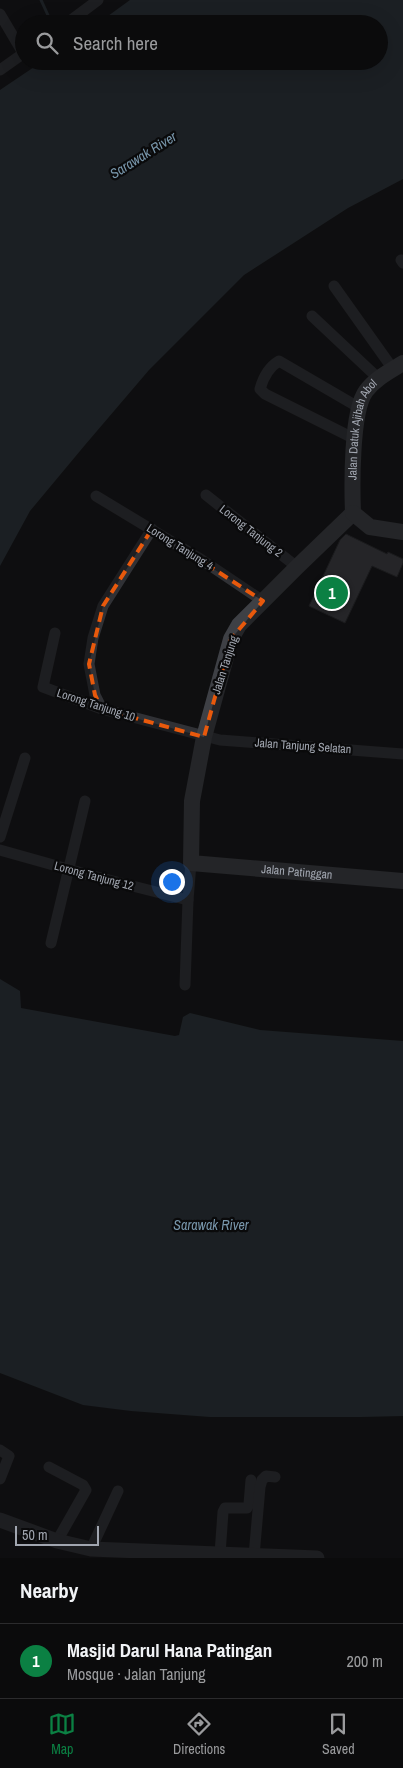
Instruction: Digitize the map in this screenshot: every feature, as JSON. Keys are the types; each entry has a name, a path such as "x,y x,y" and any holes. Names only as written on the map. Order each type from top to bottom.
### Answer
{"main road":[{"name":"Jalan Datuk Ajibah Abol","path":"353,513 352,482 358,407 366,390 378,378 398,366"},
{"path":"353,513 370,527 403,532"},
{"name":"Jalan Tanjung","path":"192,863 192,801 204,737 231,640 240,625 263,601 353,513"},
{"name":"Jalan Patinggan","path":"192,863 403,881"}],"street":[{"path":"79,15 98,0"},
{"path":"0,14 15,38"},
{"path":"0,70 15,59"},
{"path":"334,286 398,366"},
{"path":"312,316 378,378"},
{"path":"355,439 265,394 260,389 263,380 274,365 279,362 358,407"},
{"name":"Lorong Tanjung 2","path":"206,495 296,567"},
{"name":"Lorong Tanjung 4","path":"96,496 152,529 263,601"},
{"path":"102,710 94,696 89,664 93,638 103,606 152,529"},
{"name":"Lorong Tanjung 10","path":"55,633 43,687 102,710 204,737"},
{"name":"Jalan Tanjung Selatan","path":"204,737 220,740 403,754"},
{"path":"0,837 25,758"},
{"path":"51,943 85,801"},
{"name":"Lorong Tanjung 12","path":"0,850 188,900"},
{"path":"185,985 188,900 192,863"},
{"path":"0,1450 9,1456 0,1479"},
{"path":"49,1467 83,1485 86,1490 57,1540"},
{"path":"254,1556 260,1487 262,1480 266,1476 275,1477"},
{"path":"220,1554 222,1512 225,1508 247,1508 252,1480"},
{"path":"91,1549 118,1491"},
{"path":"0,1520 57,1540 91,1549 318,1558"}],"highlighted area":[{"path":"152,529 263,601 231,639 204,737 102,709 95,695 89,664 103,606"}],"water":[{"name":"Sarawak River","path":"130,0 403,0 403,179 348,208 244,275 149,370 85,445 30,511 0,566 0,90 30,70 388,70 388,15 109,15"},
{"name":"Sarawak River","path":"0,979 20,991 21,1008 175,1036 179,1035 183,1017 190,1013 260,1030 403,1041 403,1416 210,1417 131,1411 83,1405 0,1373"}],"building":[{"path":"346,534 387,554 388,552 403,559 403,563 397,577 372,566 345,623 309,606 340,540"}],"waterway":[{"path":"41,0 48,15"}],"place":[{"name":"Masjid Darul Hana Patingan","path":"332,593"}]}
